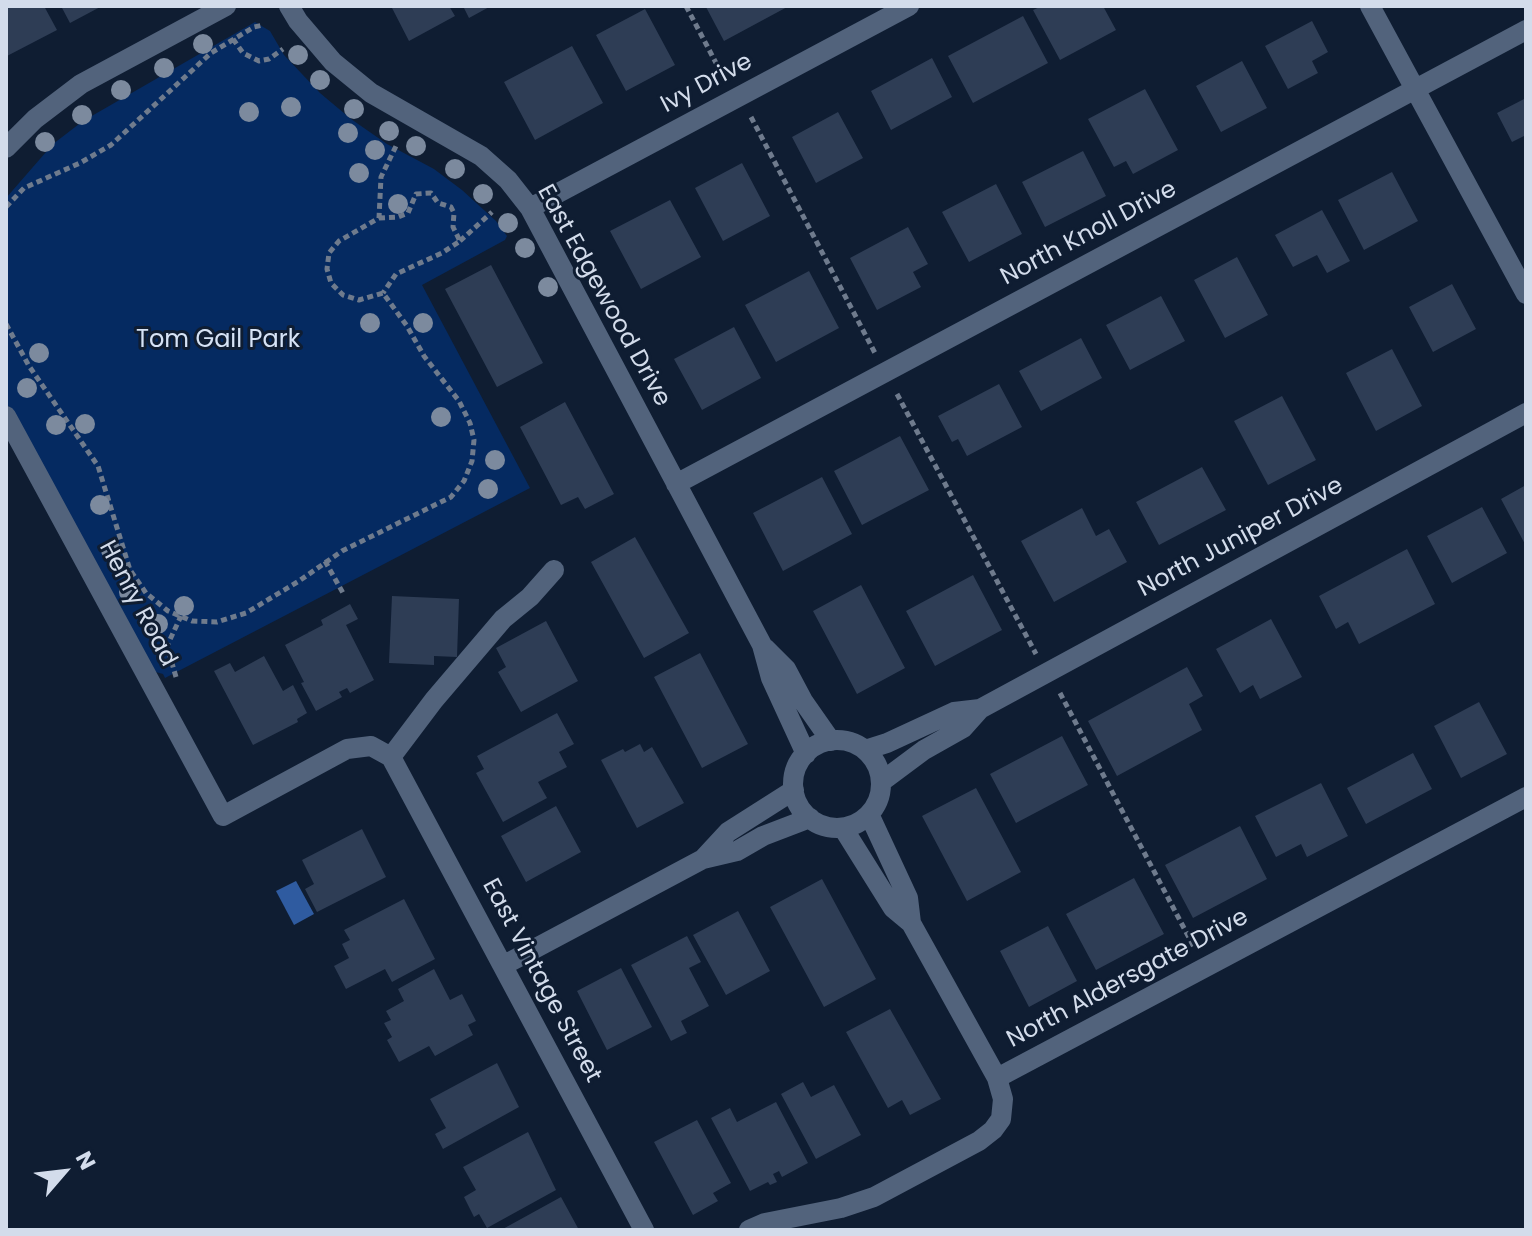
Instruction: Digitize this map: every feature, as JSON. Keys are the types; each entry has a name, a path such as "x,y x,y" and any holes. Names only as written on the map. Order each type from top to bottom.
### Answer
{"street":[{"path":"6,148 35,119 81,84 226,6"},
{"name":"East Edgewood Drive","path":"289,6 333,62 371,93 481,156 508,180 530,208 762,645 771,678 806,754"},
{"name":"Ivy Drive","path":"530,208 909,6"},
{"path":"1370,6 1526,294"},
{"name":"North Knoll Drive","path":"676,484 1526,30"},
{"name":"North Juniper Drive","path":"881,782 924,750 963,728 980,709 1526,413"},
{"name":"Henry Road","path":"6,416 223,816 347,749 371,746 391,757"},
{"path":"391,757 434,700 503,619 530,597 554,570"},
{"name":"East Edgewood Drive","path":"762,645 786,669 803,701 831,741"},
{"name":"North Juniper Drive","path":"865,750 900,738 954,712 980,709"},
{"path":"831,741 855,744 865,750 879,770 881,782 876,804 869,814 843,828 831,828 810,818 802,810 794,790 794,777 806,754 831,741"},
{"name":"East Vintage Street","path":"391,757 644,1230"},
{"path":"703,859 728,832 794,790"},
{"name":"North Aldersgate Drive","path":"749,1230 765,1223 841,1208 874,1197 979,1141 1001,1119 1003,1099 997,1078 1526,797"},
{"path":"869,814 908,898 911,923"},
{"path":"504,965 703,859 737,851 763,836 810,818"},
{"path":"843,828 893,908 911,923 997,1078"}],"path":[{"path":"686,6 726,81"},
{"path":"6,207 24,188 80,163 111,145 143,118 179,80 233,38 263,25"},
{"path":"233,38 243,53 259,61 269,59 283,49"},
{"path":"751,117 878,359"},
{"path":"379,218 381,177 397,144"},
{"path":"460,241 453,227 451,207 438,203 431,193 416,194 408,213 379,218 339,241 329,253 327,269 331,283 343,295 359,300 383,293 396,274 442,253 460,241 492,212"},
{"path":"6,324 29,366 98,466 130,570 146,593 168,611 192,621 217,622 246,613 365,538 451,497 464,481 472,461 474,440 470,423 459,401 424,356 383,293"},
{"path":"897,394 1036,655"},
{"path":"325,561 343,593"},
{"path":"176,677 167,646 181,616"},
{"path":"1060,693 1199,957"}],"green space":[{"name":"Tom Gail Park","path":"255,22 270,31 284,55 320,93 387,144 434,169 462,190 496,221 507,236 505,240 422,285 530,488 165,678 163,674 152,671 6,402 6,198 53,144 83,121"}],"shaded area":[{"path":"296,881 314,914 294,925 276,891"}],"building":[{"path":"6,6 44,6 57,30 7,56"},
{"path":"61,6 102,6 70,23"},
{"path":"391,6 449,6 455,16 409,41"},
{"path":"463,6 491,6 469,18"},
{"path":"708,6 789,6 724,41"},
{"path":"1042,6 1103,6 1116,30 1060,60 1033,10"},
{"path":"645,9 675,65 626,91 596,35"},
{"path":"1023,16 1048,63 973,103 948,56"},
{"path":"1312,21 1328,52 1312,61 1318,73 1288,89 1265,46"},
{"path":"572,46 603,103 535,140 504,82"},
{"path":"932,58 952,97 891,130 871,91"},
{"path":"1242,61 1267,108 1221,132 1196,86"},
{"path":"1145,89 1178,150 1133,174 1126,161 1114,167 1088,119"},
{"path":"1526,98 1526,135 1512,142 1497,113"},
{"path":"838,112 863,158 816,183 792,137"},
{"path":"1083,151 1106,196 1045,227 1022,182"},
{"path":"742,163 770,216 723,241 695,188"},
{"path":"1392,172 1418,221 1364,250 1338,200"},
{"path":"996,184 1022,234 969,262 942,212"},
{"path":"670,200 701,257 641,289 610,231"},
{"path":"1322,210 1350,261 1327,273 1317,255 1293,267 1275,235"},
{"path":"908,227 928,264 913,272 921,287 877,310 850,258"},
{"path":"1237,257 1268,315 1225,338 1194,280"},
{"path":"491,265 543,363 497,387 445,289"},
{"path":"809,271 839,328 776,362 745,305"},
{"path":"1452,284 1476,329 1433,352 1409,307"},
{"path":"1161,296 1185,341 1130,370 1106,325"},
{"path":"734,327 761,378 702,410 674,359"},
{"path":"1081,338 1102,378 1041,411 1019,371"},
{"path":"1392,349 1422,406 1376,431 1346,373"},
{"path":"999,384 1022,427 967,456 958,439 952,442 938,416"},
{"path":"1282,396 1316,460 1268,485 1234,421"},
{"path":"565,402 614,494 585,509 578,497 561,505 520,427"},
{"path":"900,436 929,490 862,525 834,471"},
{"path":"1202,467 1226,510 1159,545 1136,502"},
{"path":"822,477 852,534 783,571 753,513"},
{"path":"1526,485 1526,546 1501,499"},
{"path":"1482,507 1507,553 1452,583 1427,536"},
{"path":"1082,508 1096,536 1109,529 1127,562 1054,602 1021,541"},
{"path":"635,537 689,633 644,658 591,562"},
{"path":"1407,549 1435,604 1359,644 1348,622 1336,629 1319,596"},
{"path":"973,575 1002,630 935,666 906,611"},
{"path":"861,585 905,668 857,694 813,611"},
{"path":"392,596 459,599 457,657 434,656 434,665 389,663"},
{"path":"350,604 358,619 346,625 374,680 350,693 347,688 339,692 342,697 316,711 285,645 323,625 321,620"},
{"path":"1271,619 1302,677 1260,699 1253,685 1240,693 1216,649"},
{"path":"546,621 578,681 521,712 498,672 506,667 496,648"},
{"path":"700,653 748,744 702,768 654,677"},
{"path":"264,656 283,691 293,685 307,713 297,719 298,722 253,745 214,671 230,663 235,672"},
{"path":"1187,667 1203,696 1189,704 1202,730 1117,776 1088,721"},
{"path":"1479,702 1507,754 1461,778 1434,726"},
{"path":"557,713 574,744 559,752 567,767 538,782 547,798 503,822 476,773 484,769 477,756"},
{"path":"1062,736 1088,785 1016,823 990,774"},
{"path":"640,744 644,752 652,747 684,803 637,828 601,760"},
{"path":"1413,753 1432,789 1366,824 1347,788"},
{"path":"1321,783 1348,836 1307,857 1301,844 1276,857 1255,816"},
{"path":"976,788 1021,872 967,901 922,816"},
{"path":"556,806 581,852 526,882 501,836"},
{"path":"1240,826 1267,879 1193,918 1165,865"},
{"path":"362,829 386,877 317,912 305,889 314,884 302,860"},
{"path":"1134,878 1164,934 1096,970 1066,914"},
{"path":"822,879 876,979 824,1007 770,907"},
{"path":"404,899 435,959 392,982 385,969 346,989 334,966 349,958 342,944 350,940 344,930"},
{"path":"738,911 770,971 726,995 693,935"},
{"path":"1048,926 1077,981 1029,1007 1000,951"},
{"path":"687,936 701,962 689,968 709,1006 681,1021 687,1033 671,1041 631,965"},
{"path":"621,968 652,1027 607,1050 577,991"},
{"path":"434,969 450,1000 462,994 476,1021 468,1025 473,1035 435,1056 429,1046 399,1062 387,1040 392,1037 384,1023 391,1020 386,1011 404,1001 398,989"},
{"path":"890,1009 941,1099 910,1115 902,1100 888,1108 846,1032"},
{"path":"497,1063 519,1107 443,1149 435,1134 446,1128 430,1099"},
{"path":"803,1082 811,1097 834,1085 861,1135 816,1159 781,1094"},
{"path":"776,1102 808,1163 782,1177 779,1171 773,1174 777,1182 770,1185 768,1182 750,1191 711,1118 730,1108 737,1122"},
{"path":"697,1120 731,1183 713,1193 718,1201 693,1215 654,1142"},
{"path":"528,1132 556,1190 487,1228 479,1214 474,1217 464,1197 476,1190 463,1167"},
{"path":"561,1197 579,1230 501,1230"}]}
